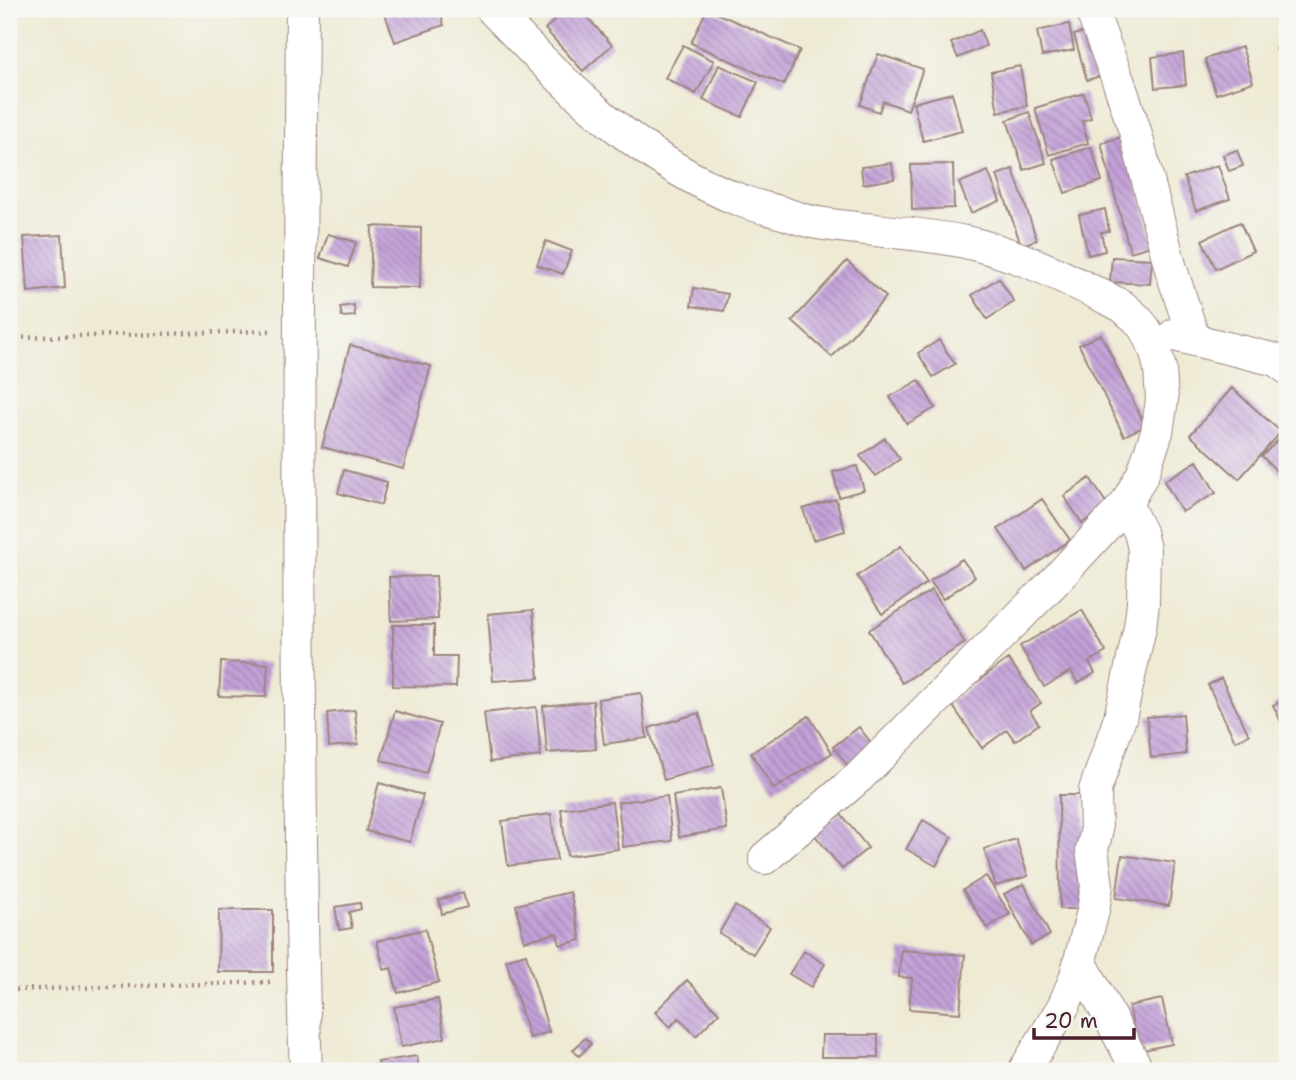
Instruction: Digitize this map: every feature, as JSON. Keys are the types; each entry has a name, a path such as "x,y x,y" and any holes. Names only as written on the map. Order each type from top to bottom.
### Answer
{"street":[{"path":"302,9 299,331 302,981 306,1071"},
{"path":"492,9 541,61 599,114 660,161 706,185 743,202 815,223 965,242 1010,254 1122,306 1145,329 1156,352 1162,400 1157,432 1143,473 1126,504 1054,582 859,777 765,858"},
{"path":"1091,9 1135,131 1171,269 1194,339"},
{"path":"1145,329 1276,360 1287,368"},
{"path":"1024,1071 1064,1005 1075,979 1093,911 1097,886 1092,849 1096,834 1095,790 1120,718 1143,603 1144,549 1140,532 1126,504"},
{"path":"1080,961 1138,1071"}],"path":[{"path":"9,338 299,331"},
{"path":"9,990 302,981"}],"building":[{"path":"439,9 444,25 395,42 384,11"},
{"path":"567,9 580,9 612,45 583,71 545,29"},
{"path":"707,9 800,50 784,85 691,43"},
{"path":"1069,24 1074,50 1042,56 1037,31"},
{"path":"980,30 986,46 958,58 951,43"},
{"path":"1092,30 1105,75 1087,80 1074,35"},
{"path":"1287,44 1287,76 1276,49"},
{"path":"683,45 714,61 696,94 665,78"},
{"path":"1242,47 1253,82 1216,94 1205,59"},
{"path":"1183,53 1186,85 1155,88 1152,57"},
{"path":"878,54 923,69 908,110 883,101 879,112 860,105"},
{"path":"719,65 758,82 742,117 703,100"},
{"path":"1020,66 1027,106 998,112 991,72"},
{"path":"952,93 962,131 923,141 913,103"},
{"path":"1084,93 1091,118 1082,121 1088,143 1049,155 1035,108"},
{"path":"1029,112 1046,163 1024,170 1007,120"},
{"path":"1125,136 1154,245 1130,252 1101,143"},
{"path":"1091,147 1102,181 1065,193 1053,159"},
{"path":"1237,150 1243,166 1229,171 1223,155"},
{"path":"892,163 894,179 863,184 861,167"},
{"path":"953,164 954,208 912,210 911,165"},
{"path":"1218,165 1230,199 1196,211 1184,177"},
{"path":"1013,169 1037,240 1021,245 997,175"},
{"path":"988,171 1000,201 971,213 959,183"},
{"path":"1105,209 1109,231 1101,232 1105,251 1088,255 1079,215"},
{"path":"1240,222 1253,251 1216,269 1202,240"},
{"path":"372,226 421,228 420,288 370,287"},
{"path":"328,234 356,242 348,267 320,258"},
{"path":"62,235 65,288 28,292 24,237"},
{"path":"546,241 572,251 563,274 537,265"},
{"path":"1112,257 1152,259 1150,284 1110,282"},
{"path":"847,261 886,297 832,357 792,321"},
{"path":"999,278 1014,302 987,319 972,295"},
{"path":"694,288 728,294 724,311 691,306"},
{"path":"354,305 355,316 342,317 340,307"},
{"path":"1101,334 1145,426 1124,436 1079,345"},
{"path":"939,340 955,364 933,377 918,353"},
{"path":"350,345 431,366 403,469 322,447"},
{"path":"919,380 935,408 907,424 890,397"},
{"path":"1232,388 1281,432 1239,479 1190,435"},
{"path":"1287,431 1287,482 1262,456"},
{"path":"885,438 900,459 876,476 860,456"},
{"path":"1197,461 1216,493 1182,512 1164,481"},
{"path":"857,466 864,490 839,497 833,472"},
{"path":"344,470 387,482 381,505 338,493"},
{"path":"1090,478 1108,506 1082,523 1064,496"},
{"path":"836,499 845,531 813,540 803,509"},
{"path":"1042,499 1070,540 1026,571 998,529"},
{"path":"901,546 927,583 882,614 857,576"},
{"path":"962,559 975,577 943,599 930,581"},
{"path":"436,576 438,619 391,621 389,577"},
{"path":"932,590 965,643 902,683 869,630"},
{"path":"533,610 539,678 493,681 488,614"},
{"path":"1082,610 1106,652 1089,662 1095,673 1078,683 1071,671 1044,687 1020,646"},
{"path":"393,625 434,625 434,656 457,656 456,687 393,686"},
{"path":"1008,659 1041,703 1030,711 1039,724 1015,741 1007,730 982,748 950,702"},
{"path":"221,662 268,664 266,697 219,696"},
{"path":"1221,678 1249,735 1235,741 1208,685"},
{"path":"641,693 647,738 604,744 598,699"},
{"path":"1287,698 1287,734 1273,705"},
{"path":"593,701 596,749 547,753 543,706"},
{"path":"536,707 541,756 490,762 484,713"},
{"path":"355,710 358,744 329,747 327,713"},
{"path":"395,711 440,724 426,773 381,760"},
{"path":"699,713 714,765 664,780 649,728"},
{"path":"1183,714 1186,754 1151,758 1147,717"},
{"path":"809,716 832,753 774,789 751,753"},
{"path":"859,727 875,748 849,767 833,747"},
{"path":"379,783 423,795 410,842 366,831"},
{"path":"721,788 727,829 679,837 673,796"},
{"path":"1059,795 1084,795 1084,909 1060,909"},
{"path":"667,796 672,841 623,847 618,802"},
{"path":"612,802 618,849 567,856 561,809"},
{"path":"840,813 868,848 842,869 814,834"},
{"path":"551,814 557,860 508,866 502,821"},
{"path":"923,820 952,837 936,866 906,849"},
{"path":"1016,839 1028,876 996,886 984,849"},
{"path":"1122,855 1175,863 1169,906 1116,898"},
{"path":"986,876 1010,914 987,928 963,890"},
{"path":"1024,884 1050,935 1031,945 1004,894"},
{"path":"570,892 581,940 560,945 557,933 524,941 516,905"},
{"path":"463,893 467,907 442,914 439,900"},
{"path":"360,903 361,909 349,912 352,928 339,930 335,907"},
{"path":"735,906 770,927 753,954 719,933"},
{"path":"219,910 273,910 273,972 218,972"},
{"path":"425,929 439,982 398,993 391,968 384,970 377,941"},
{"path":"901,950 965,955 960,1013 909,1009 912,978 899,977"},
{"path":"804,951 825,964 811,987 789,974"},
{"path":"526,954 549,1032 529,1038 506,960"},
{"path":"687,980 719,1013 696,1036 679,1018 670,1027 655,1012"},
{"path":"438,999 445,1038 401,1047 394,1007"},
{"path":"1162,999 1172,1044 1138,1051 1129,1006"},
{"path":"822,1035 878,1035 878,1057 821,1057"},
{"path":"585,1038 591,1044 579,1056 573,1050"},
{"path":"417,1056 419,1071 380,1071 378,1062"}]}
